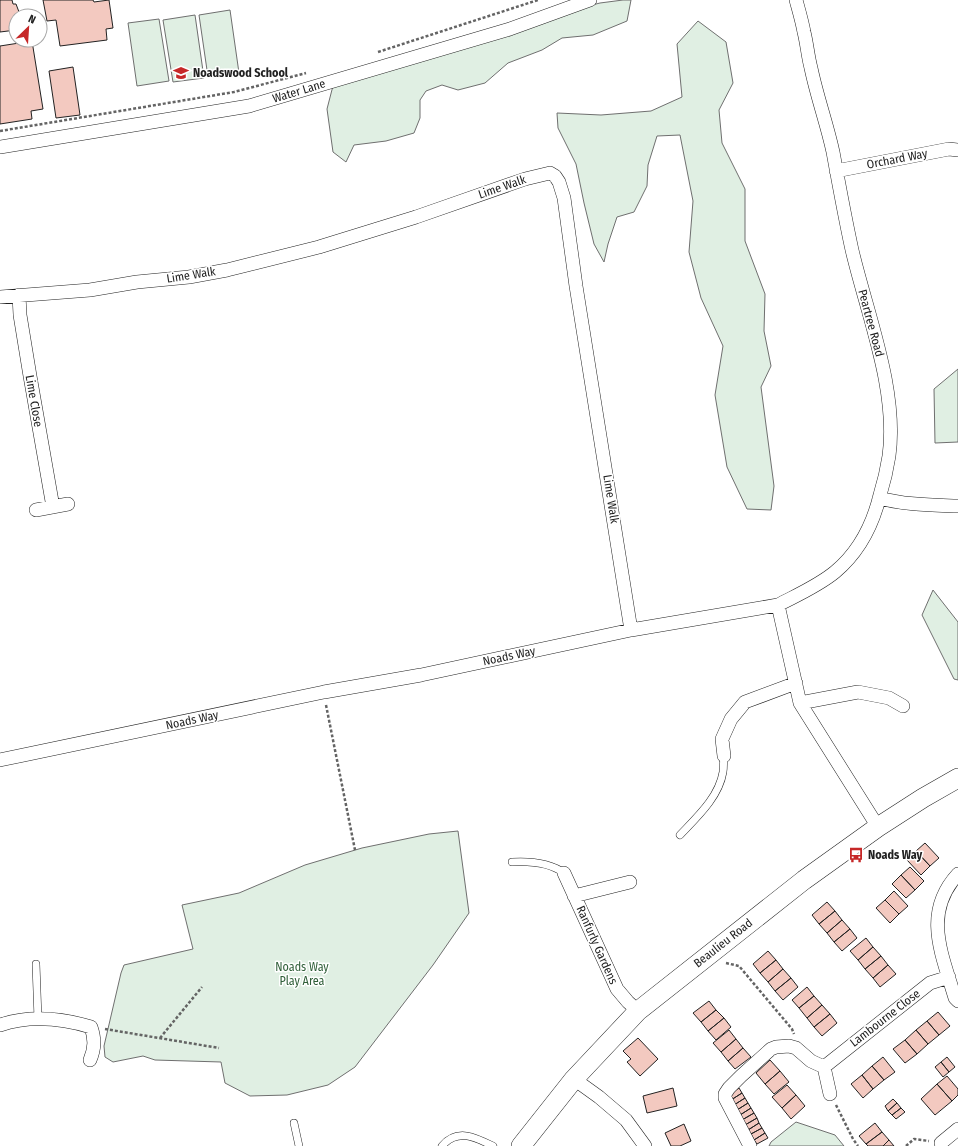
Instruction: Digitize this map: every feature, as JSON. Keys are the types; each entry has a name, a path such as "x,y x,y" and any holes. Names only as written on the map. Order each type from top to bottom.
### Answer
{"street":[{"name":"Water Lane","path":"0,147 249,106 510,29 590,0"},
{"name":"Peartree Road","path":"778,605 822,581 835,572 846,561 866,532 875,515 889,455 890,434 888,394 880,354 852,251 832,151 810,68 804,31 796,0"},
{"name":"Orchard Way","path":"836,171 949,149 958,150"},
{"name":"Lime Walk","path":"0,297 90,290 138,282 188,277 283,257 416,217 525,179 550,173 555,176 564,198 576,286 631,630"},
{"name":"Lime Close","path":"19,295 20,315 53,507"},
{"path":"879,498 888,501 924,505 958,506"},
{"path":"36,510 68,504"},
{"path":"778,605 800,703 878,827"},
{"name":"Noads Way","path":"0,760 324,692 421,675 631,630 778,605"},
{"path":"724,756 722,739 731,719 745,702 796,683"},
{"path":"800,703 858,692 889,698 903,706"},
{"name":"Beaulieu Road","path":"520,1146 574,1079 638,1011 804,880 878,827 923,798 958,778"},
{"name":"Ranfurly Gardens","path":"564,873 616,989 638,1011"},
{"path":"958,874 949,884 939,907 938,927 939,947 955,998 958,1001"},
{"name":"Ranfurly Gardens","path":"574,896 630,882"},
{"name":"Lambourne Close","path":"824,1066 930,983 949,977"},
{"path":"0,1025 33,1018 56,1019 91,1027 94,1038 94,1049 90,1060"},
{"path":"750,1146 725,1098 725,1094 741,1076 771,1049 782,1046 796,1048 811,1061 824,1066 830,1094"},
{"path":"574,1079 599,1097 626,1120 645,1146"},
{"path":"941,1143 958,1129"}],"lane":[{"path":"680,835 700,814 715,793 723,772 724,756"},
{"path":"512,862 524,861 542,864 555,867 564,873"},
{"path":"36,964 38,1019"},
{"path":"294,1123 299,1146"},
{"path":"442,1146 447,1139 455,1136 465,1136 493,1146"}],"path":[{"path":"373,54 538,0"},
{"path":"0,131 234,92 308,73"},
{"path":"324,692 355,850"},
{"path":"712,952 730,965 739,966 792,1029 796,1039 796,1048"},
{"path":"160,1038 202,987"},
{"path":"91,1027 219,1048"},
{"path":"830,1094 858,1146"},
{"path":"906,1146 914,1139 941,1143"}],"green space":[{"path":"631,0 627,21 593,35 562,38 542,50 508,63 485,83 458,90 442,85 426,91 420,100 420,118 414,133 386,141 354,145 346,162 333,152 327,109 335,78 500,28 600,3"},
{"path":"230,10 239,73 208,77 199,15"},
{"path":"195,15 204,78 173,82 163,20"},
{"path":"159,19 169,81 137,86 128,23"},
{"path":"698,21 726,42 733,83 719,110 722,143 745,189 745,241 765,294 764,331 771,366 761,387 774,486 771,510 747,509 727,467 715,395 723,346 701,298 689,252 693,201 680,135 657,136 648,165 647,186 634,212 617,217 604,262 594,244 576,164 558,128 557,113 601,115 651,111 682,97 677,44"},
{"path":"958,369 958,442 935,443 934,389"},
{"path":"933,590 958,622 958,680 954,679 922,615"},
{"name":"Noads Way Play Area","path":"458,831 469,913 433,965 355,1067 328,1085 287,1095 250,1096 225,1083 221,1062 155,1060 143,1056 113,1062 105,1057 104,1046 124,965 193,949 182,905 239,893 305,865 362,848 429,834"},
{"path":"796,1122 835,1135 844,1146 769,1146 771,1142"}],"building":[{"path":"0,0 12,0 13,4 16,4 18,8 8,8 8,31 0,32"},
{"path":"43,0 93,0 94,2 109,0 113,28 106,29 107,40 60,46 56,20 48,21 48,8 45,8"},
{"path":"8,45 8,48 33,48 43,109 31,111 32,119 0,124 0,46"},
{"path":"73,67 80,115 56,118 49,71"},
{"path":"925,843 939,858 930,866 916,851"},
{"path":"916,851 930,866 921,875 907,860"},
{"path":"910,867 924,881 915,890 901,875"},
{"path":"901,875 915,890 906,898 892,884"},
{"path":"894,891 908,906 899,914 885,900"},
{"path":"885,900 899,914 890,923 876,908"},
{"path":"827,902 835,911 819,924 812,915"},
{"path":"835,911 842,920 827,933 819,924"},
{"path":"842,920 850,929 834,942 827,933"},
{"path":"850,929 857,938 842,951 834,942"},
{"path":"866,938 873,947 858,960 850,951"},
{"path":"873,947 881,956 865,969 858,960"},
{"path":"768,951 776,960 760,973 753,964"},
{"path":"881,956 888,965 873,978 865,969"},
{"path":"776,960 783,969 768,982 760,973"},
{"path":"888,965 896,974 880,987 873,978"},
{"path":"783,969 791,978 775,991 768,982"},
{"path":"791,978 798,987 783,1000 775,991"},
{"path":"807,987 814,996 799,1008 792,1000"},
{"path":"814,996 822,1005 807,1018 799,1008"},
{"path":"709,1001 716,1010 701,1022 693,1013"},
{"path":"822,1005 830,1014 814,1027 807,1018"},
{"path":"716,1010 724,1018 708,1031 701,1022"},
{"path":"938,1012 950,1026 939,1035 927,1021"},
{"path":"830,1014 837,1023 822,1036 814,1027"},
{"path":"724,1018 731,1027 716,1040 708,1031"},
{"path":"927,1021 939,1035 928,1044 916,1030"},
{"path":"729,1030 736,1039 721,1052 713,1043"},
{"path":"916,1030 928,1044 917,1054 905,1040"},
{"path":"638,1038 658,1059 640,1076 627,1062 631,1059 623,1051"},
{"path":"736,1039 743,1048 728,1061 721,1052"},
{"path":"905,1040 917,1054 905,1063 893,1049"},
{"path":"743,1048 751,1057 735,1069 728,1061"},
{"path":"883,1057 895,1072 884,1080 872,1066"},
{"path":"947,1057 955,1067 949,1072 941,1062"},
{"path":"770,1060 780,1071 765,1084 756,1073"},
{"path":"941,1062 949,1072 943,1077 935,1067"},
{"path":"872,1066 884,1080 873,1089 862,1075"},
{"path":"780,1071 789,1082 774,1094 765,1084"},
{"path":"862,1075 873,1089 863,1098 851,1084"},
{"path":"947,1076 958,1089 958,1095 952,1101 937,1084"},
{"path":"937,1084 952,1101 935,1115 921,1099"},
{"path":"787,1085 796,1095 782,1108 772,1097"},
{"path":"673,1088 677,1106 647,1113 643,1096"},
{"path":"739,1088 742,1093 731,1100 728,1095"},
{"path":"742,1093 745,1098 734,1105 731,1100"},
{"path":"796,1095 805,1106 791,1119 782,1108"},
{"path":"745,1098 748,1103 737,1110 734,1105"},
{"path":"893,1099 897,1103 888,1111 885,1106"},
{"path":"748,1103 751,1108 740,1115 737,1110"},
{"path":"897,1103 901,1108 892,1115 888,1111"},
{"path":"751,1108 754,1113 742,1120 740,1115"},
{"path":"901,1108 905,1112 896,1119 892,1115"},
{"path":"754,1113 757,1118 745,1125 742,1120"},
{"path":"757,1118 759,1123 748,1130 745,1125"},
{"path":"759,1123 762,1128 751,1134 748,1130"},
{"path":"875,1123 882,1132 866,1144 859,1136"},
{"path":"684,1124 691,1141 680,1146 671,1146 665,1133"},
{"path":"762,1128 765,1133 754,1140 751,1134"},
{"path":"882,1132 889,1140 883,1146 868,1146 866,1144"},
{"path":"765,1133 768,1138 757,1144 754,1140"},
{"path":"889,1140 894,1146 883,1146"}],"place":[{"name":"Noadswood School","path":"181,73"},
{"name":"Noads Way","path":"856,855"}]}
